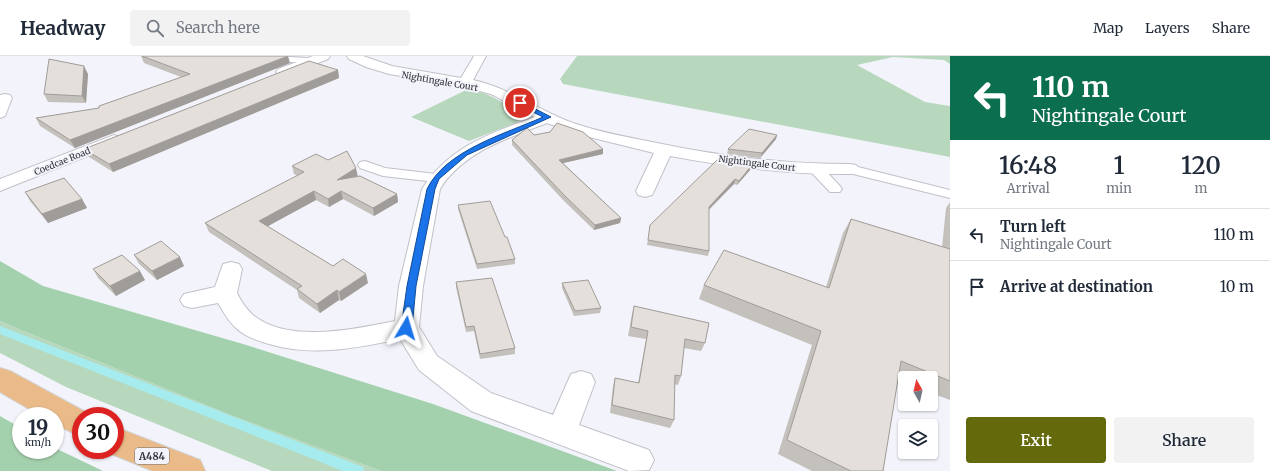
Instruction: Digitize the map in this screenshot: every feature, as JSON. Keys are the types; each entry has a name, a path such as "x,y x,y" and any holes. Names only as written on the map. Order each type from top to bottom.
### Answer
{"main road":[{"path":"0,379 72,419"},
{"name":"A484","path":"124,445 189,471"}],"street":[{"name":"Nightingale Court","path":"353,56 399,74 465,83 496,91 570,127 664,150 817,170 850,169"},
{"path":"465,83 480,56"},
{"path":"269,78 318,58"},
{"path":"0,113 5,98"},
{"path":"548,117 465,153 436,178 431,189 411,286 406,328 428,363 481,402 638,460"},
{"name":"Coedcae Road","path":"0,185 124,136"},
{"path":"645,191 664,150"},
{"path":"0,169 23,176"},
{"path":"231,269 225,293 233,308 247,324 270,335 294,341 327,340 366,336 406,328"},
{"path":"192,300 225,293"},
{"path":"561,432 581,382"}],"lane":[{"path":"229,56 318,58"},
{"path":"365,165 383,172 436,178"},
{"path":"850,169 950,194"},
{"path":"817,170 834,189"}],"green space":[{"path":"577,56 950,56 950,64 944,60 893,57 857,65 925,102 950,106 950,157 563,84 560,79"},
{"path":"468,89 483,93 502,102 521,114 521,119 516,123 469,141 411,117"},
{"path":"0,261 43,286 243,344 433,404 617,471 381,471 233,416 0,321"},
{"path":"0,321 233,416 381,471 272,471 124,411 124,407 115,407 66,387 0,353"},
{"path":"0,416 12,423 12,459 64,459 64,452 72,456 72,459 78,459 103,471 0,471"}],"building":[{"path":"142,56 288,56 70,140 36,118 99,108 99,106 190,74"},
{"path":"49,59 84,66 82,96 44,94"},
{"path":"309,61 338,70 109,164 84,149"},
{"path":"557,123 583,132 603,149 559,160 621,218 595,225 565,196 512,140 527,128 534,135 550,132"},
{"path":"749,129 777,135 762,153 728,149"},
{"path":"347,151 356,168 337,180 360,176 397,194 373,208 341,191 328,199 314,191 259,221 333,266 343,259 366,274 339,292 337,290 317,304 297,289 302,286 205,223 304,172 292,166 316,154 328,160"},
{"path":"717,160 752,165 739,181 735,179 709,207 709,251 648,240 650,225"},
{"path":"64,178 82,199 42,214 25,192"},
{"path":"490,201 505,237 507,237 515,259 477,264 458,205"},
{"path":"851,219 950,249 950,381 938,376 938,371 926,371 901,361 899,371 898,371 898,379 883,471 851,471 787,440 821,331 704,285 724,250 829,288"},
{"path":"161,241 180,257 152,271 134,255"},
{"path":"122,255 140,271 110,286 93,269"},
{"path":"492,278 515,348 480,354 474,326 466,327 456,282"},
{"path":"588,280 601,308 575,311 562,283"},
{"path":"634,306 709,323 705,343 685,339 681,376 675,375 674,420 612,405 615,378 639,383 648,331 631,327"}],"waterway":[{"path":"0,330 358,471"}],"route":[{"path":"406,328 411,286 431,189 436,178 465,153 501,136 548,117 520,103"}]}
